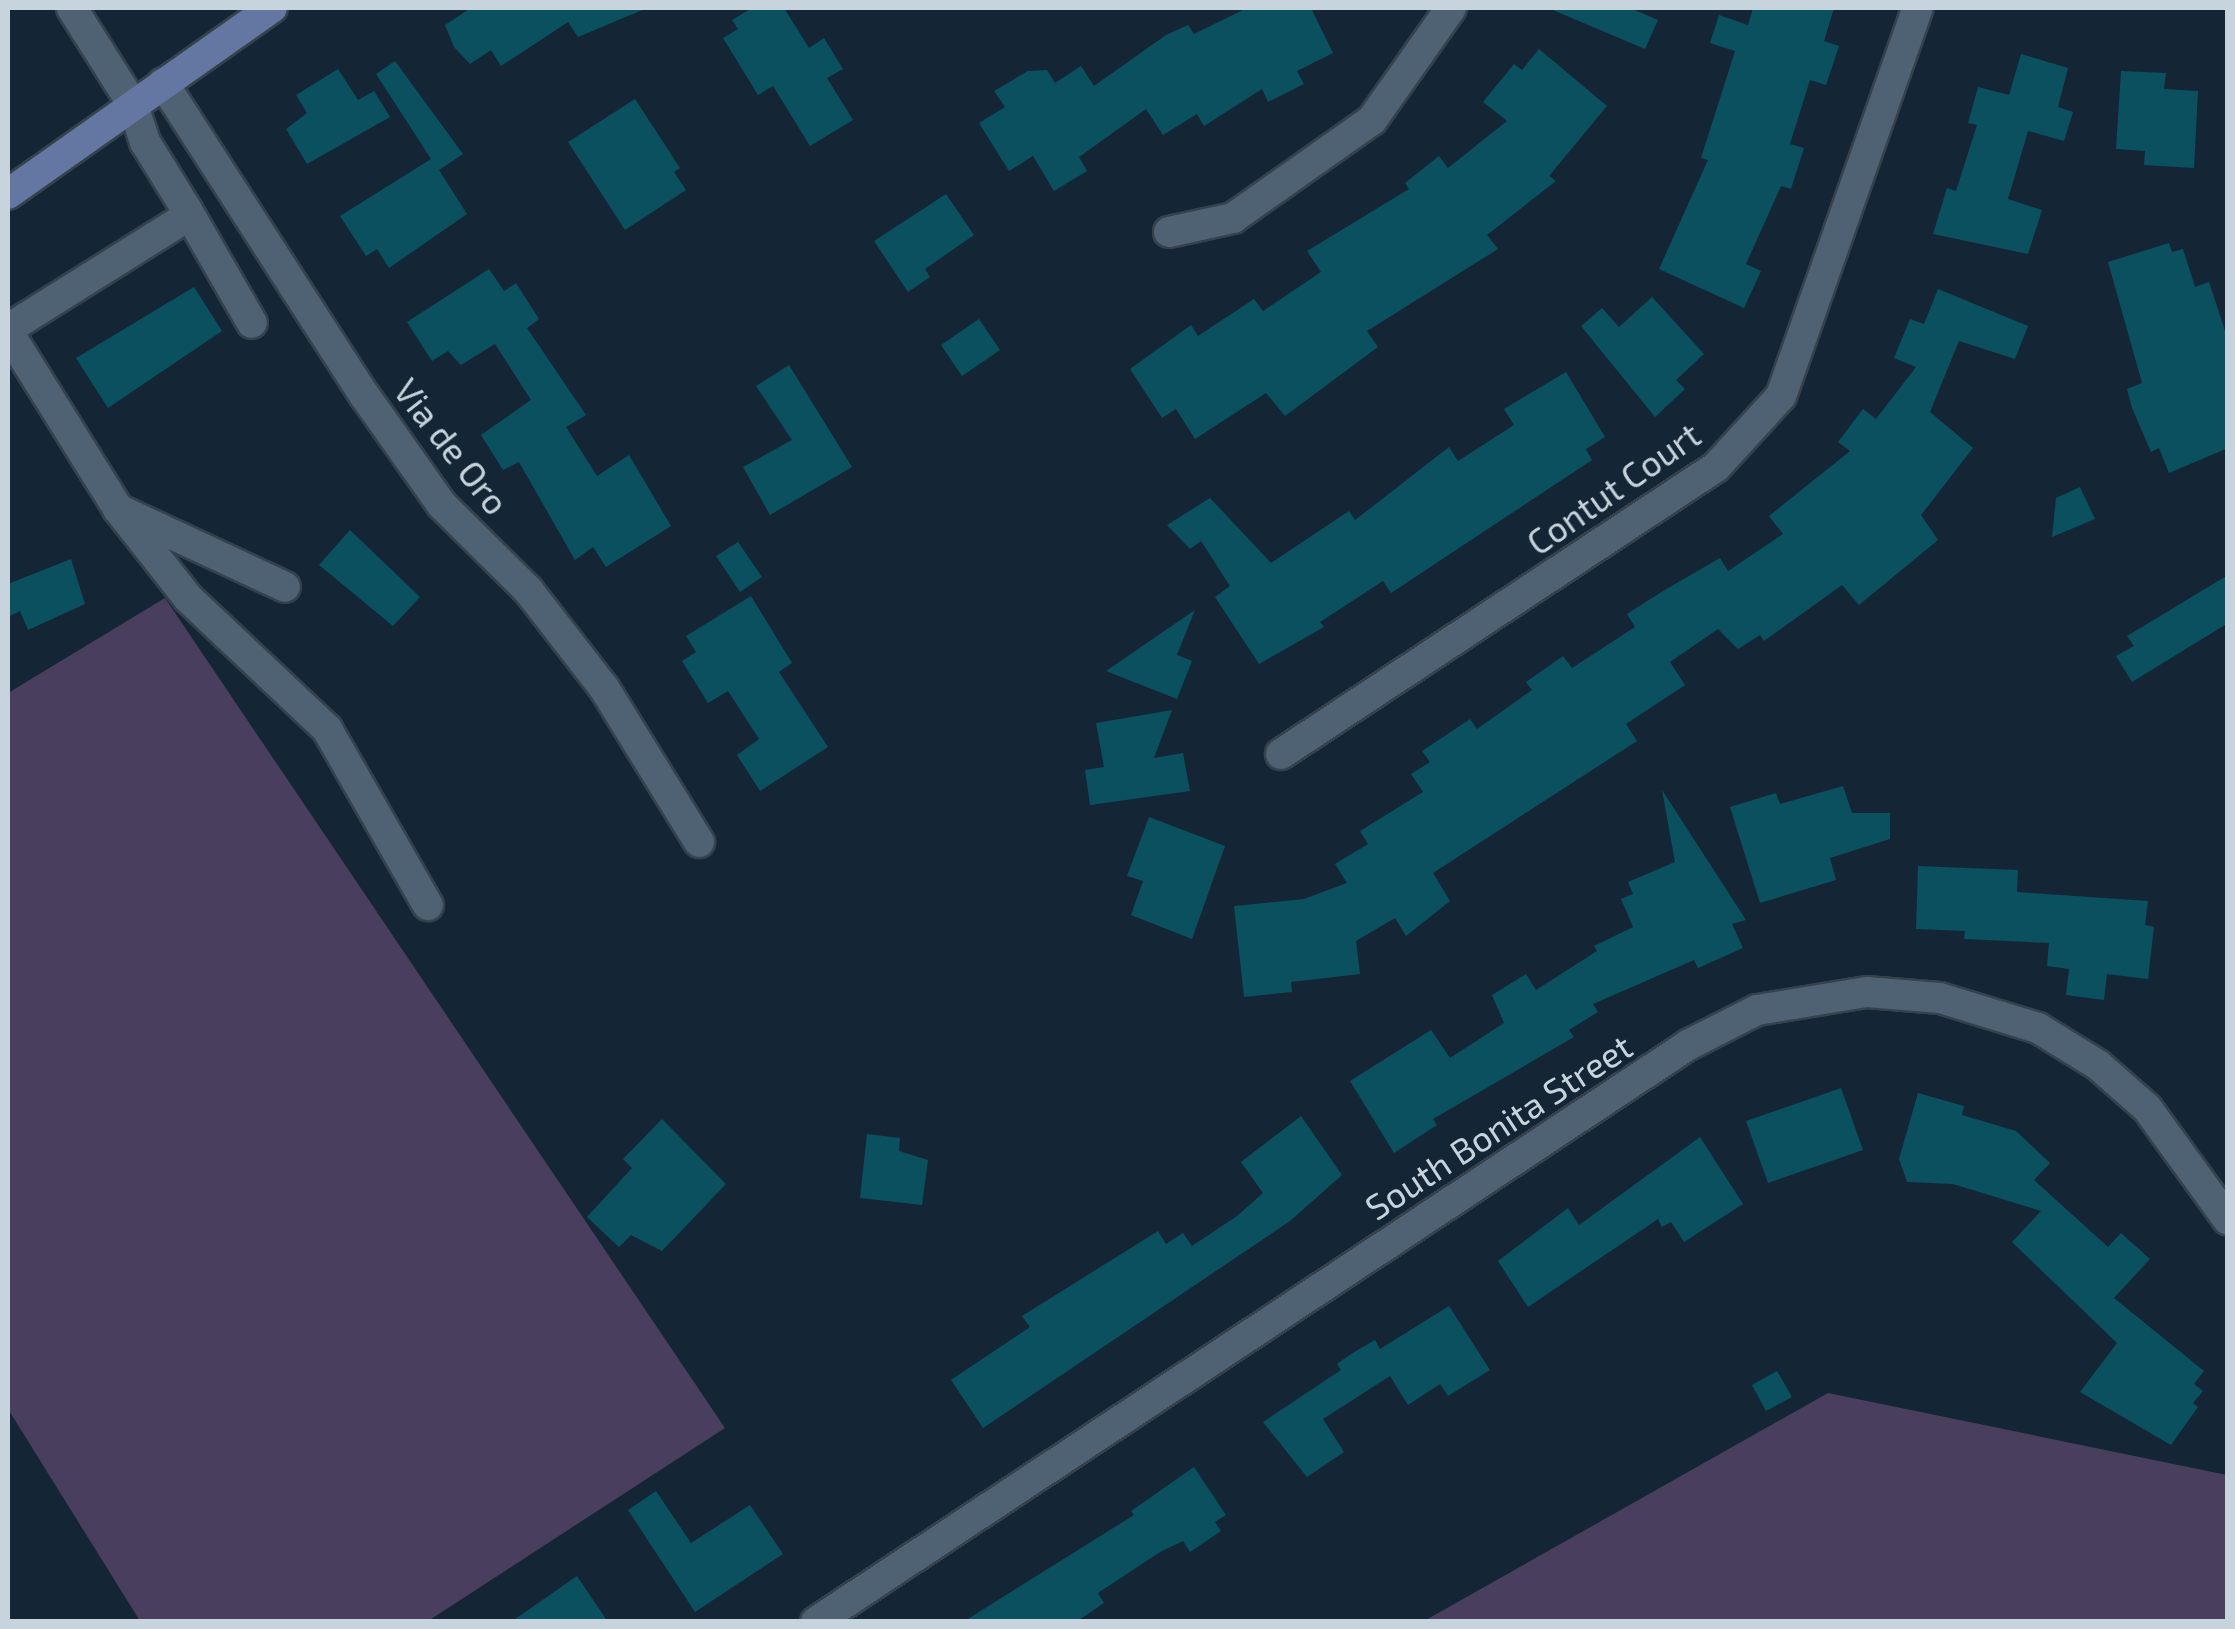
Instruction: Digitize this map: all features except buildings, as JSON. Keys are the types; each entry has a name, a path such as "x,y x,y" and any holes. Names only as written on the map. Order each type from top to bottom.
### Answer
{"main road":[{"path":"8,194 272,8"}],"street":[{"path":"72,8 133,106 145,142 252,324"},
{"path":"1168,232 1232,218 1372,120 1451,8"},
{"name":"Contut Court","path":"1282,754 1716,468 1781,396 1918,8"},
{"name":"Via de Oro","path":"162,83 442,505 528,590 604,688 699,842"},
{"path":"186,210 180,220 8,330 118,509 188,598 328,729 428,906"},
{"path":"118,509 285,587"},
{"name":"South Bonita Street","path":"816,1622 1688,1046 1757,1010 1867,992 1940,998 2038,1028 2098,1064 2147,1108 2228,1220"}],"shaded area":[{"path":"165,598 725,1428 428,1621 140,1621 8,1409 8,693"},
{"path":"1828,1393 2227,1475 2227,1621 1424,1621"}]}
